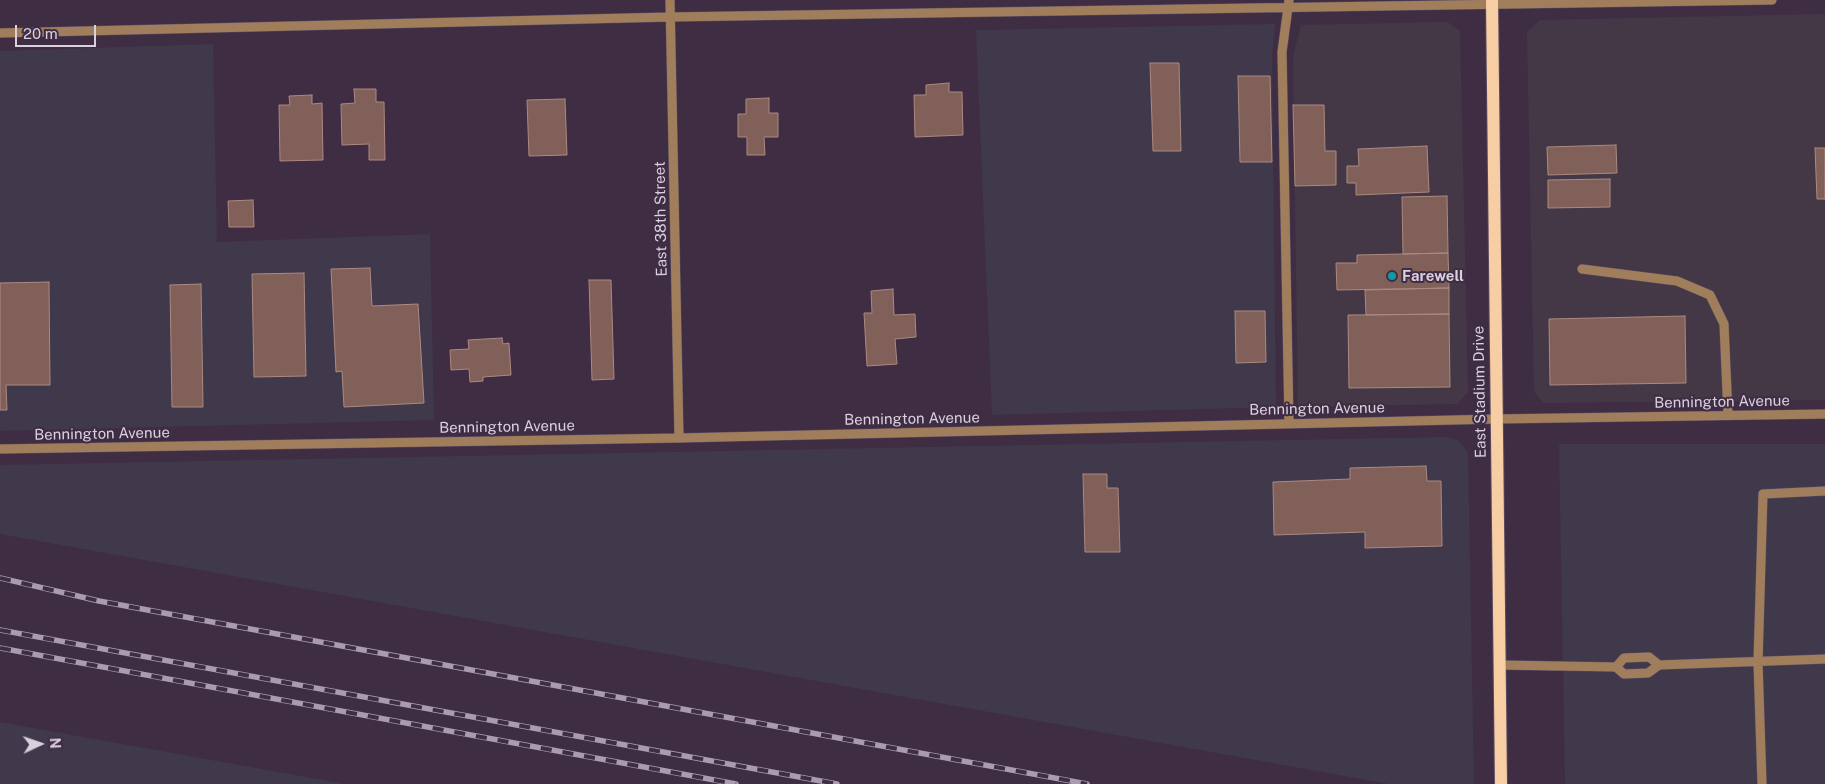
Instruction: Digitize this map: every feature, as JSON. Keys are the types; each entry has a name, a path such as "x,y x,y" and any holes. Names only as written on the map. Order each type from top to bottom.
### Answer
{"main road":[{"name":"East Stadium Drive","path":"1492,2 1501,784"}],"street":[{"name":"East 38th Street","path":"670,0 679,438"},
{"path":"0,32 1289,4 1772,0"},
{"path":"1289,4 1282,52 1289,424"},
{"path":"1582,270 1677,281 1710,295 1724,324 1728,415"},
{"name":"Bennington Avenue","path":"0,449 679,438 1497,419 1825,414"},
{"path":"1762,784 1758,662 1763,494 1825,491"},
{"path":"1616,666 1624,658 1649,657 1659,665"},
{"path":"1500,665 1616,666 1624,674 1640,674 1648,673 1659,665 1825,659"}],"shaded area":[{"path":"1825,14 1825,400 1544,403 1534,392 1527,32 1540,20"},
{"path":"1448,22 1460,31 1468,392 1457,404 1298,407 1293,57 1301,25"},
{"path":"1275,24 1272,56 1276,407 992,415 976,30"},
{"path":"213,44 217,242 430,234 434,420 0,431 0,51"},
{"path":"1445,437 1458,440 1468,453 1474,784 1389,784 0,534 0,465"},
{"path":"1559,444 1825,444 1825,784 1565,784"},
{"path":"0,722 345,784 0,784"}],"building":[{"path":"1150,63 1179,63 1181,151 1153,151"},
{"path":"1238,76 1270,76 1272,162 1240,162"},
{"path":"949,83 949,92 962,92 963,135 915,137 914,95 926,95 926,85"},
{"path":"354,89 376,89 376,102 384,102 385,160 369,160 369,144 342,145 341,104 355,103"},
{"path":"312,95 312,104 322,103 323,160 280,161 279,105 290,105 289,96"},
{"path":"769,98 769,113 778,113 778,137 764,137 765,155 747,155 747,137 738,137 738,114 746,114 746,99"},
{"path":"565,99 567,155 529,156 527,100"},
{"path":"1293,105 1324,105 1325,151 1336,151 1336,185 1295,186"},
{"path":"1616,145 1617,173 1548,175 1547,147"},
{"path":"1427,146 1429,192 1356,195 1356,183 1347,183 1347,166 1359,166 1358,149"},
{"path":"1815,148 1825,148 1825,199 1817,199"},
{"path":"1610,179 1610,207 1548,208 1548,180"},
{"path":"1447,196 1448,253 1403,254 1402,197"},
{"path":"253,200 254,227 229,227 228,201"},
{"name":"Farewell","path":"1448,253 1449,288 1337,290 1336,263 1357,263 1357,255"},
{"path":"370,268 372,306 418,304 424,403 344,407 342,371 336,372 331,269"},
{"path":"304,273 306,376 254,377 252,274"},
{"path":"589,280 611,280 614,379 592,380"},
{"path":"49,282 50,385 6,385 7,410 0,410 0,283"},
{"path":"201,284 203,407 172,407 170,285"},
{"path":"1449,288 1449,314 1366,315 1365,290"},
{"path":"893,289 894,315 915,314 916,337 895,339 897,364 867,366 864,313 872,313 871,291"},
{"path":"1235,311 1265,311 1266,362 1236,363"},
{"path":"1449,314 1450,387 1349,388 1348,315"},
{"path":"1685,316 1686,383 1550,385 1549,319"},
{"path":"502,338 503,344 509,343 511,375 483,377 483,381 470,382 469,369 451,370 450,350 469,349 468,340"},
{"path":"1426,466 1427,481 1441,481 1442,546 1365,548 1365,532 1274,535 1273,482 1350,479 1350,468"},
{"path":"1083,474 1107,474 1107,488 1118,488 1120,552 1085,552"}],"railway":[{"path":"0,578 99,601 1087,784"},
{"path":"0,630 837,784"},
{"path":"0,648 736,784"}],"place":[{"name":"Farewell","path":"1392,276"}]}
